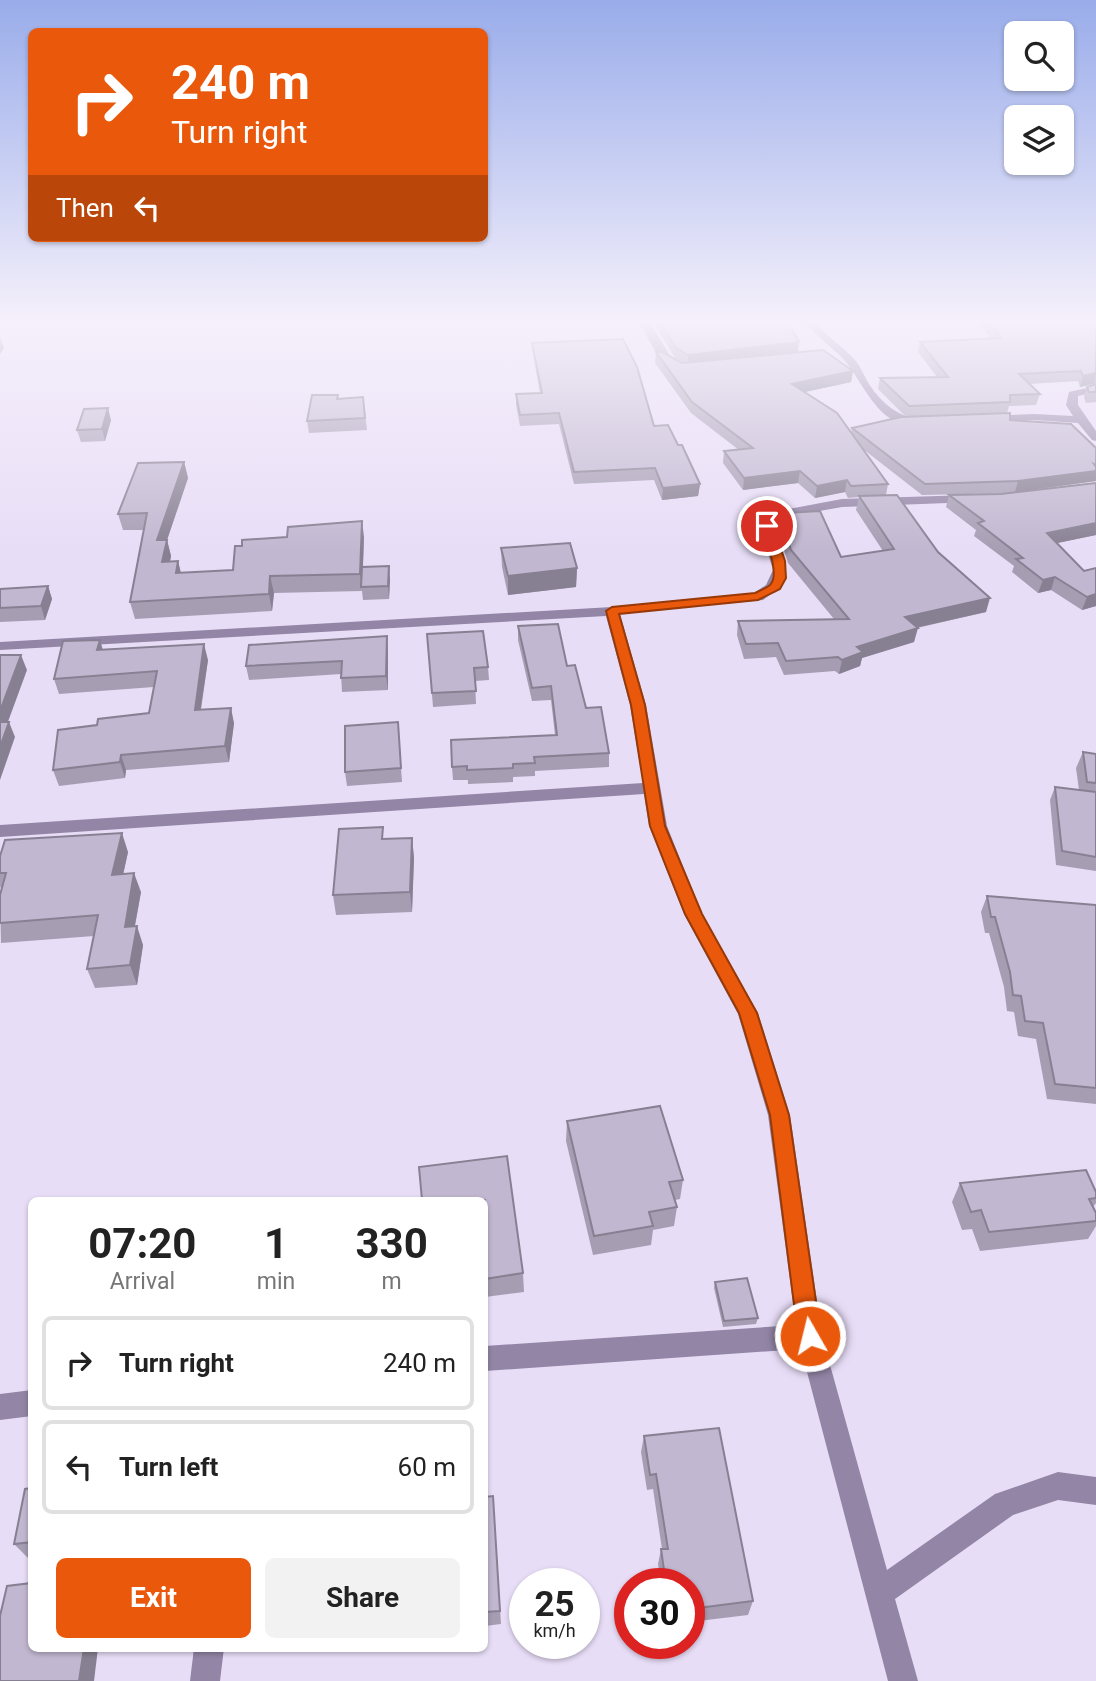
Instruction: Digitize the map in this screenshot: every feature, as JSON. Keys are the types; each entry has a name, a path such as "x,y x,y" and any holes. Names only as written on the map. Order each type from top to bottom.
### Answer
{"street":[{"path":"875,396 896,419 904,423 932,423"},
{"path":"1073,396 1072,405 1096,438"},
{"path":"979,419 1034,417 1081,420"},
{"path":"0,646 612,611 758,597 776,587 780,578 779,561 767,526 767,517 836,505 907,499 989,499"},
{"path":"612,611 638,705 657,826 693,914 748,1013 779,1115 810,1336 902,1681"},
{"path":"0,831 653,788"},
{"path":"488,1359 810,1336"},
{"path":"0,1407 28,1404"},
{"path":"878,1594 1005,1504 1058,1486 1096,1491"},
{"path":"205,1681 209,1652"}],"building":[{"path":"312,396 338,396 337,399 363,397 365,418 307,421"},
{"path":"516,396 645,396 654,426 668,425 678,445 682,445 700,484 663,488 655,468 574,472 559,413 520,415"},
{"path":"688,396 811,396 837,413 888,484 851,486 847,480 817,486 800,471 744,478 724,451 753,448"},
{"path":"899,396 1010,396 1010,402 909,406"},
{"path":"108,408 102,429 77,430 84,409"},
{"path":"1010,413 1010,420 1071,424 1096,448 1096,471 1018,481 925,484 852,428 901,417"},
{"path":"184,462 157,540 167,540 162,562 178,561 176,573 233,570 235,546 242,546 242,540 287,537 288,527 362,521 360,574 270,576 269,594 130,602 147,513 118,514 138,463"},
{"path":"1096,483 1096,523 1047,533 1084,571 1096,568 1096,594 1087,597 1055,577 1043,580 1016,559 1023,558 978,523 984,521 949,495 1001,494"},
{"path":"897,495 938,552 990,598 905,617 918,628 857,647 863,652 842,660 838,657 786,661 778,643 746,644 738,621 849,619 791,550 781,521 788,521 785,513 820,511 841,557 894,549 859,496"},
{"path":"570,543 577,568 508,576 501,548"},
{"path":"389,566 388,586 361,587 362,567"},
{"path":"48,586 41,606 0,608 0,589"},
{"path":"558,624 567,666 575,665 586,708 601,707 609,753 534,757 535,763 513,764 513,768 467,770 467,766 452,767 451,740 557,735 551,686 532,688 518,626"},
{"path":"483,631 488,667 474,668 476,691 432,693 427,634"},
{"path":"387,636 386,676 341,678 342,661 246,666 249,645"},
{"path":"100,640 97,650 204,644 195,710 231,708 225,746 121,755 120,762 53,770 58,730 97,725 98,719 149,713 157,671 54,679 63,641"},
{"path":"0,655 21,655 0,711"},
{"path":"0,722 9,722 0,747"},
{"path":"398,722 401,768 345,772 345,726"},
{"path":"1083,752 1096,754 1096,783 1087,782"},
{"path":"1055,787 1096,792 1096,857 1062,851"},
{"path":"383,827 382,839 412,838 410,892 333,895 339,829"},
{"path":"122,833 112,875 134,873 125,927 137,926 130,965 87,969 98,915 0,923 0,895 6,873 0,873 0,856 5,840"},
{"path":"987,896 1096,905 1096,1088 1055,1084 1043,1023 1025,1021 1021,996 1013,995 1010,972 995,917 991,917"},
{"path":"660,1106 683,1180 669,1182 677,1207 649,1212 653,1226 594,1236 567,1121"},
{"path":"507,1156 523,1273 488,1279 488,1197 422,1197 419,1167"},
{"path":"1086,1170 1096,1192 1096,1198 1089,1199 1096,1213 1096,1221 989,1232 981,1210 971,1212 960,1183"},
{"path":"747,1278 758,1318 724,1321 715,1282"},
{"path":"719,1428 753,1601 705,1607 705,1568 664,1568 661,1549 668,1549 656,1474 650,1475 644,1436"},
{"path":"25,1489 28,1489 28,1542 14,1544"},
{"path":"493,1496 500,1611 488,1612 488,1497"},
{"path":"28,1583 28,1652 83,1652 79,1681 0,1681 0,1616 7,1586"}],"route":[{"path":"767,526 779,561 780,578 776,587 758,597 612,611 638,705 657,826 693,914 748,1013 779,1115 810,1336"}]}
